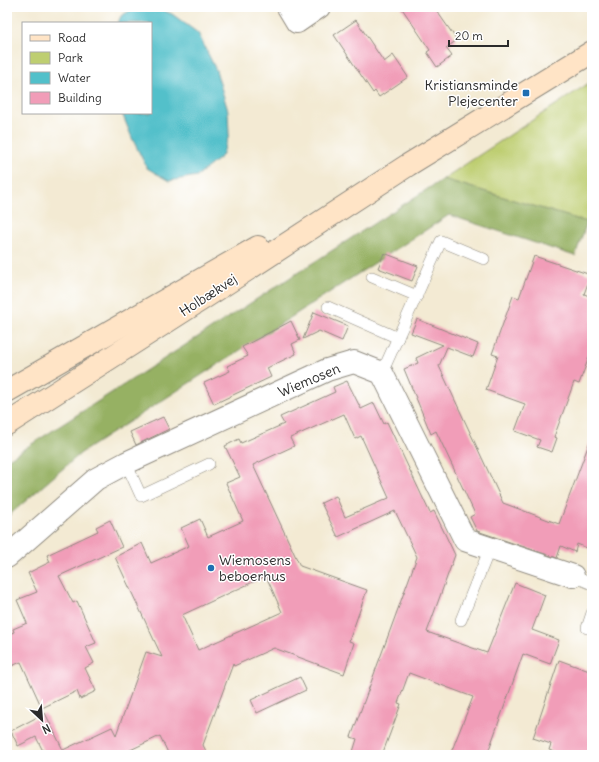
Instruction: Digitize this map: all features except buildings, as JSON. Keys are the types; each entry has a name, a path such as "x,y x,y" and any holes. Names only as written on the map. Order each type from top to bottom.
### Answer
{"street":[{"path":"293,14 319,7"},
{"name":"Holbækvej","path":"7,424 408,165 592,52"},
{"name":"Holbækvej","path":"7,390 205,277 408,165"},
{"name":"Wiemosen","path":"7,557 96,479 126,463 327,370 354,362 382,373"},
{"path":"382,373 465,540 582,580"}],"lane":[{"path":"382,373 441,241 484,258"},
{"path":"372,277 417,296"},
{"path":"328,307 398,338"},
{"path":"126,463 141,496 209,464"},
{"path":"461,620 490,548"},
{"path":"587,628 592,613"}],"green space":[{"path":"592,81 592,233 587,222 443,179"},
{"path":"443,179 587,222 575,256 449,215 81,453 7,517 7,460"}],"water":[{"path":"136,7 155,7 172,14 198,33 216,70 228,111 229,135 222,156 197,176 169,181 147,168 132,138 122,114 152,114 152,22 118,22 121,16"}],"place":[{"name":"Kristiansminde Plejecenter","path":"526,93"},
{"name":"Wiemosens beboerhus","path":"211,568"}]}
